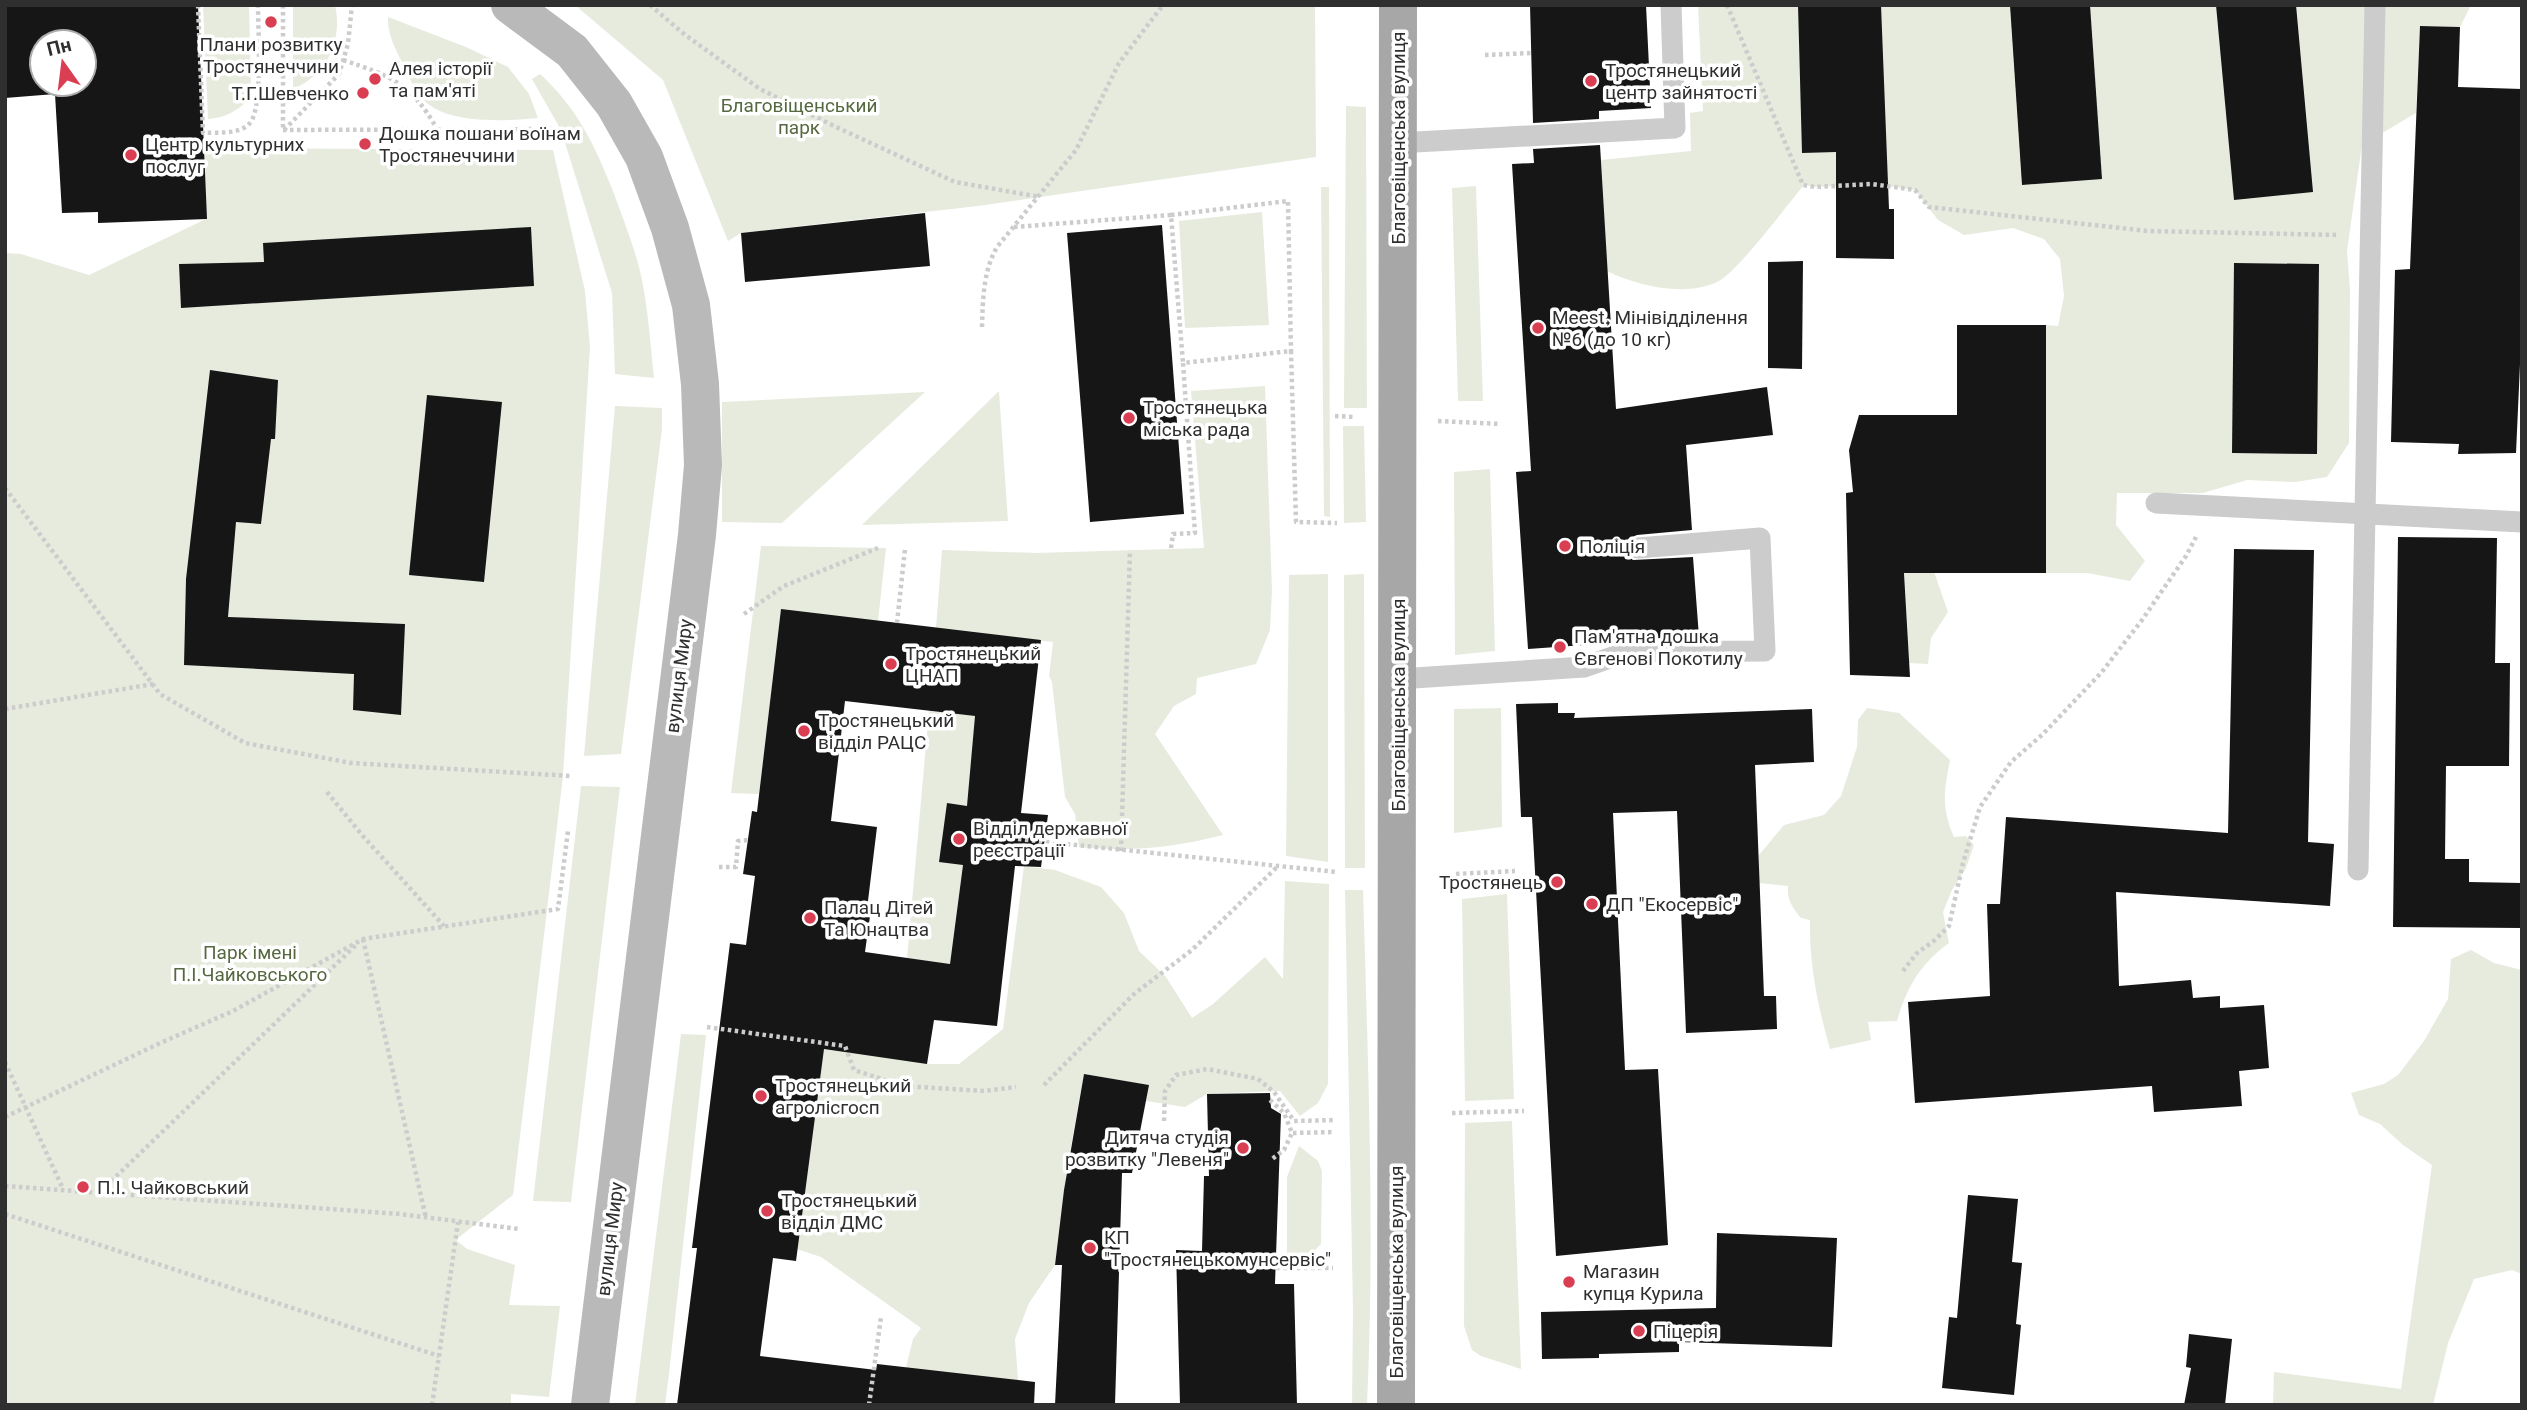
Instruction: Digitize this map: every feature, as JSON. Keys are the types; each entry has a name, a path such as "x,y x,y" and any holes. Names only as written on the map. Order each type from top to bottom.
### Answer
{"main road":[{"name":"Благовіщенська вулиця","path":"1396,1405 1398,5"}],"street":[{"name":"вулиця Миру","path":"510,5 572,51 614,104 644,157 670,228 691,305 700,384 703,465 697,535 590,1405"}],"lane":[{"path":"1397,143 1675,128 1671,5"},
{"path":"2358,870 2375,5"},
{"path":"2156,502 2522,522"},
{"path":"1398,679 1584,667 1627,652 1765,651 1760,538 1638,548"}],"path":[{"path":"198,5 203,133 239,131 251,123 257,107 258,5"},
{"path":"283,5 283,130"},
{"path":"283,130 339,74 348,44 352,5"},
{"path":"650,5 684,34 760,89 834,126 955,182 1040,197"},
{"path":"982,327 983,289 988,264 997,247 1076,150 1119,63 1163,5"},
{"path":"1727,5 1803,185 1815,187 1872,184 1915,190 1929,207 2148,231 2370,236"},
{"path":"1485,55 1531,52"},
{"path":"343,60 388,75 427,111 437,130"},
{"path":"283,130 554,130"},
{"path":"1014,227 1171,215 1288,201 1296,522 1337,523"},
{"path":"1171,215 1195,533 1172,534 1171,548"},
{"path":"1183,363 1291,351"},
{"path":"5,488 160,694 245,743 351,763 571,776"},
{"path":"1903,971 1917,953 1949,926 1963,863 1980,807 2011,762 2043,734 2101,673 2142,620 2186,556 2213,505"},
{"path":"744,614 784,586 878,548"},
{"path":"897,623 905,549"},
{"path":"1121,851 1130,550"},
{"path":"5,709 153,684"},
{"path":"327,792 445,926"},
{"path":"5,1117 233,1011 362,939 558,909 568,831"},
{"path":"1018,839 1338,872"},
{"path":"719,867 736,867 738,841 748,840"},
{"path":"1044,1085 1134,995 1192,950 1278,867"},
{"path":"1456,874 1515,871"},
{"path":"100,1192 362,939"},
{"path":"362,939 426,1218"},
{"path":"707,1027 845,1046 855,1070 903,1086 984,1091 1016,1087"},
{"path":"5,1062 63,1189"},
{"path":"1164,1121 1165,1091 1176,1075 1207,1069 1258,1080 1274,1092 1294,1121 1335,1120"},
{"path":"1270,1100 1284,1113 1292,1133 1284,1150 1272,1159"},
{"path":"1452,1112 1524,1111"},
{"path":"1292,1133 1334,1132"},
{"path":"5,1186 426,1218 519,1229"},
{"path":"5,1214 439,1356"},
{"path":"432,1405 458,1222"},
{"path":"1276,1268 1333,1268"},
{"path":"869,1405 881,1317"}],"green space":[{"path":"203,5 249,5 249,99 230,113 208,119"},
{"path":"293,5 335,5 337,31 330,55 323,65 305,83 293,89"},
{"name":"Благовіщенський парк","path":"575,5 1315,5 1316,157 978,206 741,233 728,241 663,80"},
{"path":"1698,5 2471,5 2460,27 2420,26 2416,113 2362,145 2347,251 2350,289 2349,443 2327,477 2295,482 2247,480 2203,493 2117,493 2116,525 2145,561 2130,581 2087,573 2046,573 2046,325 2058,326 2064,296 2060,259 2044,239 2013,228 1964,235 1938,220 1915,190 1872,184 1815,187 1804,185 1749,253 1717,282 1691,289 1661,288 1607,271 1601,160 1691,151 1690,113 1703,111"},
{"path":"388,17 466,47 508,67 529,94 538,118 481,120 452,115 428,104 416,90 397,52 390,34"},
{"path":"540,74 565,100 584,128 613,191 639,267 654,378 615,374 612,293 561,130 532,79"},
{"path":"1346,106 1366,107 1367,408 1344,408"},
{"name":"Парк імені П.І.Чайковського","path":"205,148 553,150 585,291 590,347 563,776 513,1195 457,1241 467,1249 515,1265 509,1305 560,1306 549,1397 511,1394 511,1405 5,1405 5,253 21,254 89,275 206,219"},
{"path":"1476,186 1483,401 1458,401 1452,188"},
{"path":"1321,187 1329,187 1330,517 1324,516"},
{"path":"1262,212 1269,325 1185,328 1179,221"},
{"path":"1265,386 1272,591 1270,630 1256,664 1197,678 1196,694 1174,706 1155,734 1223,835 1151,848 1079,847 1075,814 1065,797 1052,682 1049,676 1053,642 936,628 942,550 1036,553 1204,548 1191,391"},
{"path":"999,391 1008,521 862,525"},
{"path":"925,392 782,523 722,522 722,402"},
{"path":"615,406 662,408 662,429 621,754 584,756"},
{"path":"1343,426 1364,426 1366,522 1344,523"},
{"path":"1490,469 1495,651 1455,655 1454,472"},
{"path":"761,546 886,548 878,621 781,610 759,794 731,793"},
{"path":"1932,566 1948,612 1931,638 1928,664 1909,663 1904,567"},
{"path":"1328,574 1328,862 1286,856 1289,575"},
{"path":"1364,574 1365,868 1345,868 1344,575"},
{"path":"1501,708 1502,827 1454,833 1454,709"},
{"path":"1867,708 1899,713 1950,760 1945,790 1947,817 1954,837 1966,836 1974,845 1966,868 1952,890 1943,912 1949,943 1930,959 1916,977 1905,997 1897,1021 1868,1022 1871,1040 1830,1049 1815,985 1810,920 1801,918 1793,907 1788,886 1759,883 1759,855 1784,825 1824,815 1841,796 1857,747 1858,720"},
{"path":"929,711 975,716 963,865 950,964 907,958"},
{"path":"581,786 620,787 571,1202 533,1201"},
{"path":"1024,866 1055,870 1101,887 1124,913 1139,951 1166,977 1192,1018 1213,1004 1265,957 1283,979 1285,881 1329,884 1328,1084 1318,1103 1300,1116 1280,1091 1207,1094 1185,1107 1146,1101 1148,1085 1084,1074 1067,1168 1055,1265 1029,1303 1015,1339 1018,1380 1009,1390 926,1383 906,1367 913,1339 921,1328 821,1257 797,1249 719,1044 721,1014 856,1031 927,1064 959,1064 1003,1029"},
{"path":"1345,890 1363,890 1371,1212 1367,1405 1352,1405 1353,1311"},
{"path":"1507,894 1514,1099 1465,1101 1462,899"},
{"path":"2471,950 2494,963 2522,970 2522,1274 2512,1270 2474,1279 2448,1343 2433,1405 2273,1405 2274,1372 2401,1389 2432,1165 2403,1145 2380,1124 2359,1115 2351,1093 2384,1084 2398,1075 2424,1041 2448,999 2451,959"},
{"path":"681,1034 706,1035 669,1374 665,1405 635,1405"},
{"path":"1512,1121 1521,1369 1481,1356 1472,1350 1464,1326 1465,1123"},
{"path":"1299,1146 1318,1161 1322,1171 1321,1244 1312,1253 1287,1257 1287,1177"}],"building":[{"name":"Центр культурних послуг","path":"5,5 198,5 207,219 98,223 98,212 62,213 55,98 98,98 98,28 28,28 28,96 5,98"},
{"name":"Тростянецький центр зайнятості","path":"1530,5 1646,5 1651,108 1599,111 1599,119 1533,123"},
{"path":"1798,5 1881,5 1889,209 1894,209 1894,259 1836,258 1836,152 1802,153"},
{"path":"2010,5 2090,5 2102,179 2022,185"},
{"path":"2216,5 2296,5 2313,192 2234,200"},
{"path":"2420,26 2460,27 2458,87 2522,89 2522,320 2516,453 2458,454 2459,444 2391,442 2395,270 2410,269"},
{"path":"1600,145 1616,409 1767,387 1773,435 1686,445 1692,530 1637,535 1626,543 1627,555 1633,560 1693,557 1699,637 1627,639 1613,643 1528,649 1516,472 1531,471 1512,164 1534,163 1533,149"},
{"path":"925,213 930,266 745,282 741,233"},
{"name":"Тростянецька міська рада","path":"1162,225 1184,514 1090,522 1067,233"},
{"path":"531,227 534,286 181,308 179,264 264,262 263,243"},
{"path":"1803,261 1802,369 1768,368 1768,262"},
{"path":"2234,263 2319,264 2317,454 2232,453"},
{"path":"1957,325 2046,325 2046,573 1904,573 1910,677 1850,675 1846,493 1853,492 1849,450 1859,415 1957,415"},
{"path":"210,370 278,380 275,439 271,439 261,524 236,522 228,617 405,624 401,715 353,710 354,674 184,665 186,579"},
{"path":"427,395 502,402 484,582 409,575"},
{"path":"2398,537 2497,538 2495,663 2510,663 2509,766 2446,766 2445,859 2469,859 2469,882 2522,883 2522,928 2393,927"},
{"path":"2234,549 2314,550 2308,842 2334,844 2330,906 2116,892 2119,986 2191,980 2193,998 2220,996 2220,1008 2264,1005 2269,1068 2239,1071 2242,1106 2154,1112 2152,1086 1915,1103 1908,1002 1990,996 1987,904 2000,904 2006,817 2228,833"},
{"path":"781,609 1041,640 1021,813 1048,815 1041,867 1015,866 997,1026 934,1020 927,1064 824,1049 796,1261 773,1258 760,1356 876,1370 877,1364 1035,1382 1034,1405 677,1405 697,1248 692,1248 730,943 746,945 755,876 743,874 752,811 757,812","holes":["845,701 975,716 967,806 947,803 939,862 963,865 950,964 865,952 871,909 867,909 877,827 831,821"]},
{"path":"1558,703 1558,713 1575,713 1574,718 1812,709 1814,762 1755,765 1764,996 1776,996 1777,1029 1686,1033 1677,811 1613,813 1625,1070 1658,1069 1668,1245 1556,1256 1532,817 1521,817 1516,704"},
{"path":"1084,1074 1149,1085 1132,1173 1122,1173 1115,1405 1055,1405 1062,1265 1055,1265 1064,1190"},
{"path":"1270,1093 1271,1108 1281,1114 1275,1284 1294,1284 1297,1405 1180,1405 1176,1250 1202,1251 1204,1176 1209,1176 1207,1094"},
{"path":"1968,1195 2018,1199 2012,1262 2022,1263 2016,1324 2021,1325 2014,1395 1942,1388 1949,1317 1957,1318"},
{"path":"1717,1233 1837,1238 1832,1347 1679,1342 1679,1352 1542,1359 1541,1312 1716,1308"},
{"path":"2189,1334 2232,1339 2225,1405 2184,1405 2191,1368 2186,1367"}],"place":[{"name":"Плани розвитку Тростянеччини","path":"271,22"},
{"name":"Алея історії та пам'яті","path":"375,79"},
{"name":"Тростянецький центр зайнятості","path":"1591,81"},
{"name":"Т.Г.Шевченко","path":"363,93"},
{"name":"Дошка пошани воїнам Тростянеччини","path":"365,144"},
{"name":"Центр культурних послуг","path":"131,155"},
{"name":"Meest. Мінівідділення №6 (до 10 кг)","path":"1538,328"},
{"name":"Тростянецька міська рада","path":"1129,418"},
{"name":"Поліція","path":"1565,546"},
{"name":"Пам'ятна дошка Євгенові Покотилу","path":"1560,647"},
{"name":"Тростянецький ЦНАП","path":"891,664"},
{"name":"Тростянецький відділ РАЦС","path":"804,731"},
{"name":"Відділ державної реєстрації","path":"959,839"},
{"name":"Тростянець","path":"1557,882"},
{"name":"ДП \"Екосервіс\"","path":"1592,904"},
{"name":"Палац Дітей Та Юнацтва","path":"810,918"},
{"name":"Тростянецький агролісгосп","path":"761,1096"},
{"name":"Дитяча студія розвитку \"Левеня\"","path":"1243,1148"},
{"name":"П.І. Чайковський","path":"83,1187"},
{"name":"Тростянецький відділ ДМС","path":"767,1211"},
{"name":"КП \"Тростянецькомунсервіс\"","path":"1090,1248"},
{"name":"Магазин купця Курила","path":"1569,1282"},
{"name":"Піцерія","path":"1639,1331"}]}
